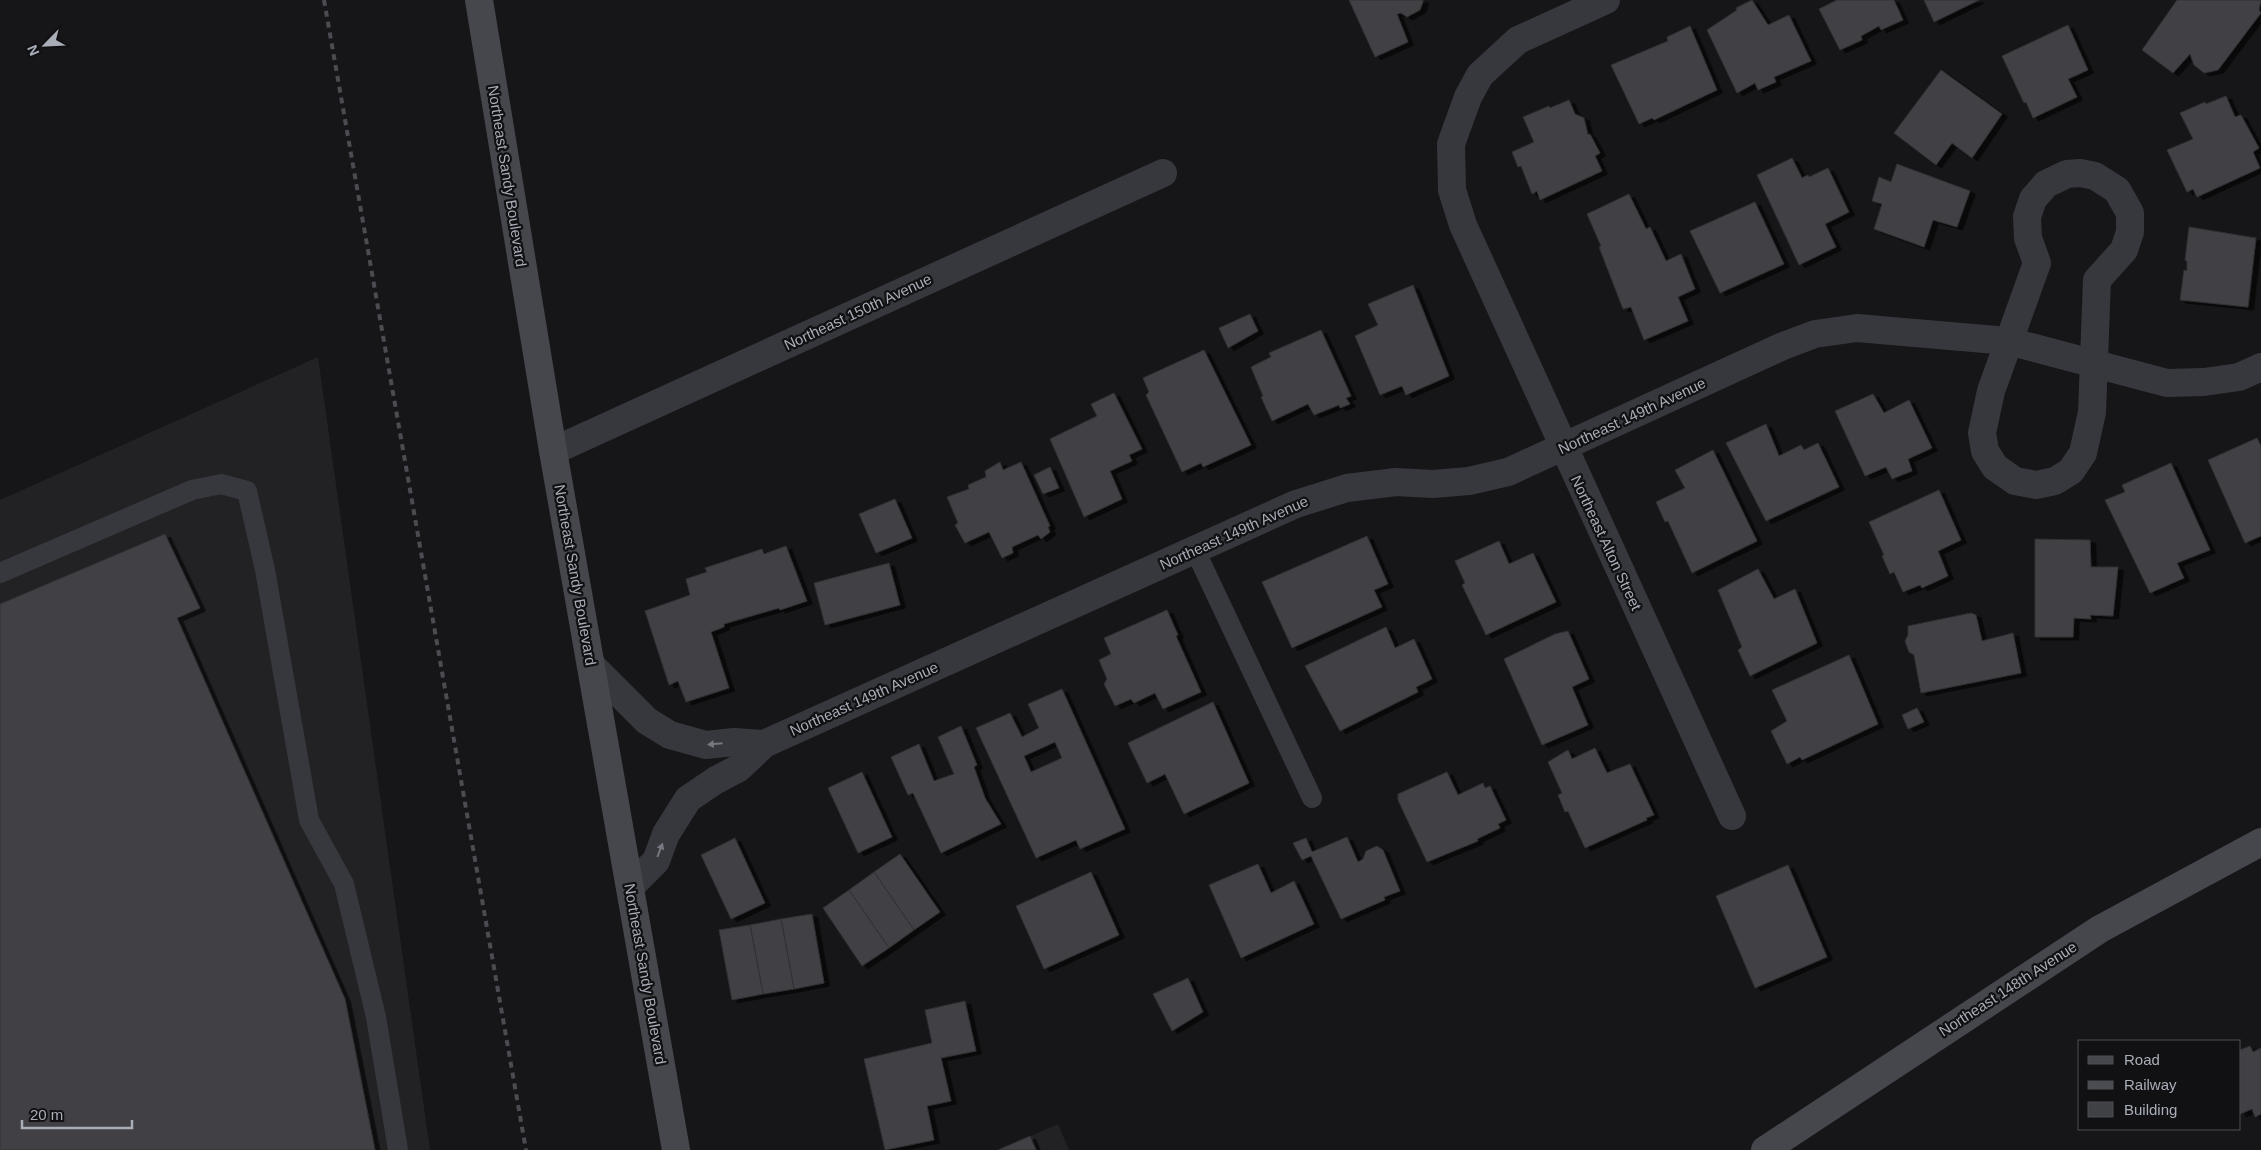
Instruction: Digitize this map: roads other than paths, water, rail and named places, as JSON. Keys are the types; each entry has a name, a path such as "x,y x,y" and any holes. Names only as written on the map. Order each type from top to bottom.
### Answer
{"main road":[{"name":"Northeast Sandy Boulevard","path":"479,0 553,451 676,1150"},
{"name":"Northeast 148th Avenue","path":"1765,1150 2100,929 2261,842"}],"street":[{"name":"Northeast Alton Street","path":"1606,0 1518,40 1480,75 1468,97 1451,144 1452,190 1463,225 1732,816"},
{"path":"2080,172 2094,176 2117,190 2130,213 2130,232 2124,250 2097,280 2092,412 2083,453 2071,471 2055,481 2036,485 2015,481 1995,467 1985,451 1982,433 1990,391 2008,341 2037,263 2028,238 2027,216 2034,199 2046,184 2067,174 2080,172"},
{"name":"Northeast 150th Avenue","path":"553,451 1163,173"},
{"name":"Northeast 149th Avenue","path":"630,887 656,861 666,834 688,798 739,768 764,744 1296,504 1347,488 1396,482 1433,484 1469,481 1508,472 1774,350 1815,334 1857,328 2008,341 2167,383 2204,382 2239,376 2261,367"},
{"name":"Northeast 149th Avenue","path":"590,665 647,720 670,735 706,745 734,742 764,744"}],"lane":[{"path":"0,573 192,490 221,484 247,491 265,570 309,820 344,884 376,1017 398,1150"},
{"path":"1195,550 1312,798"}],"railway":[{"path":"324,0 526,1150"}]}
